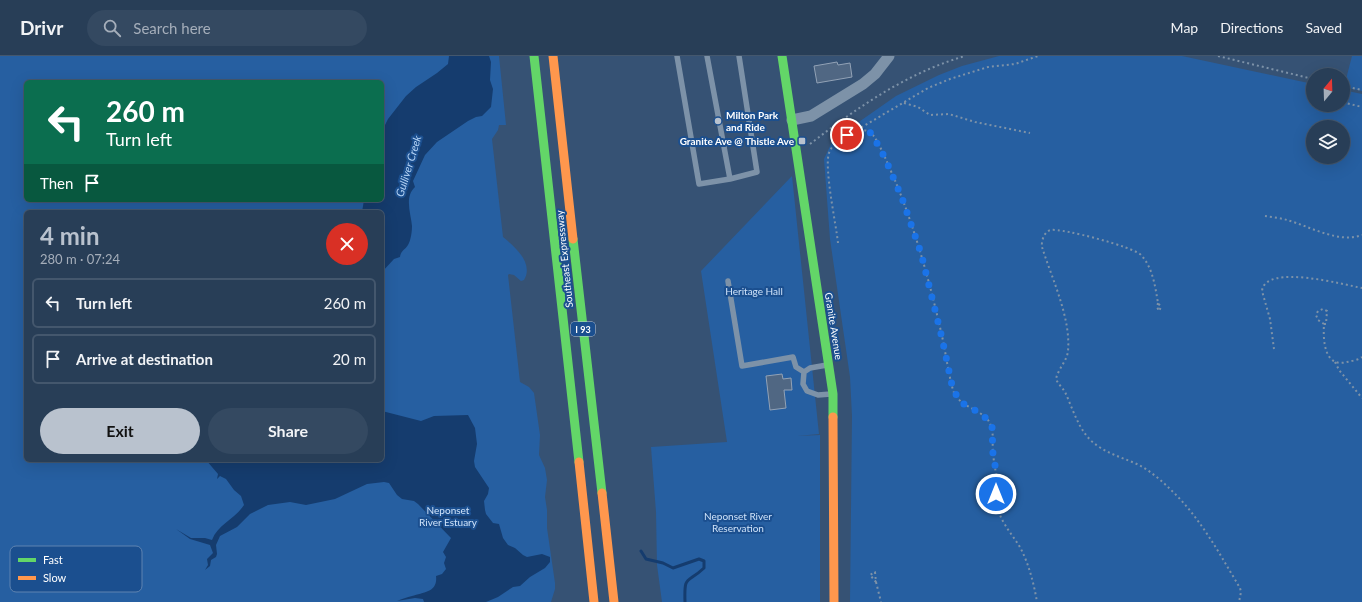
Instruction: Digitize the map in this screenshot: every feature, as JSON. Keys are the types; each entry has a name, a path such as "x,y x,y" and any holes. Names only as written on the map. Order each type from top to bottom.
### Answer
{"main road":[{"name":"I 93","path":"534,56 594,602"},
{"name":"I 93","path":"545,56 605,602"},
{"name":"Southeast Expressway","path":"553,56 614,602"},
{"name":"Granite Avenue","path":"782,56 833,394 834,602"}],"street":[{"path":"792,120 811,116 863,84 875,74 889,56"}],"lane":[{"path":"678,56 699,184 730,179 757,172 739,56"},
{"path":"708,56 730,179"},
{"path":"728,281 742,366 793,357 796,367 804,372"},
{"path":"804,372 810,368 829,365"},
{"path":"804,372 803,384 807,391 818,395 833,394"}],"path":[{"path":"810,144 841,120 879,95 906,80 951,60 966,56"},
{"path":"838,243 829,183 828,158 831,149 836,142 928,88 966,73 988,67 1014,64 1038,56"},
{"path":"1218,56 1306,76"},
{"path":"1350,87 1362,90"},
{"path":"903,103 918,107 930,115 949,114 975,122 1030,133"},
{"path":"1350,104 1362,107"},
{"path":"855,131 867,130 872,134 885,158 902,198 921,253 953,390 962,403 980,413 992,426 993,455 1000,486"},
{"path":"1265,216 1286,220 1340,237 1362,235"},
{"path":"1158,303 1151,270 1142,255 1135,250 1099,239 1062,231 1047,231 1043,238 1042,248 1064,314 1068,342 1067,354 1056,380 1063,388 1075,415 1094,444 1104,450 1140,465 1170,489 1182,501 1213,542 1240,588 1241,592 1239,602"},
{"path":"1274,349 1270,319 1262,291 1262,288 1267,282 1282,277 1301,276 1362,288"},
{"path":"1324,324 1318,320 1316,315 1318,311 1323,309 1327,311 1326,324 1324,324 1324,348 1331,358 1340,363 1346,363 1362,357"},
{"path":"1335,361 1339,370 1362,398"},
{"path":"1339,370 1340,363"},
{"path":"998,480 996,494 998,509 1003,522 1022,550 1030,572 1037,602"},
{"path":"876,582 881,602"}],"green space":[{"name":"Neponset River Estuary","path":"0,56 499,56 506,125 499,125 498,130 492,139 503,237 522,256 527,268 524,280 521,281 514,275 508,275 520,382 529,387 534,393 540,435 539,455 545,468 547,480 545,497 547,528 555,583 555,589 551,602 0,602"},
{"path":"999,56 1182,56 1306,83 1306,112 1350,112 1350,91 1362,94 1362,602 850,602 852,416 850,377 830,239 824,159 833,140 896,96 939,75 962,66"},
{"path":"1352,56 1362,56 1362,91 1350,88 1349,68"},
{"path":"792,176 819,434 797,436 820,435 820,602 662,602 657,565 656,512 651,447 727,442 701,271"}],"water":[{"name":"Gulliver Creek","path":"449,56 489,56 491,62 490,80 493,89 491,107 482,116 468,121 437,142 425,155 413,181 415,187 409,201 412,226 410,241 401,253 400,257 394,259 384,270 384,210 362,210 364,202 384,202 384,127 388,119 406,96 448,64"},
{"path":"384,412 421,421 434,416 468,415 475,428 477,444 474,461 475,467 489,488 488,494 484,501 486,514 493,523 499,524 503,538 508,545 515,548 527,557 542,554 550,557 550,562 545,568 530,577 520,586 513,587 498,597 486,602 424,602 423,599 415,598 397,601 425,592 435,585 436,576 442,574 446,569 444,563 446,557 443,552 451,538 418,504 414,501 402,499 397,495 389,483 384,482 367,484 335,499 306,505 290,502 268,505 250,514 237,527 220,536 216,545 216,557 211,560 210,566 205,570 208,565 207,559 213,553 210,545 190,539 176,529 191,538 205,538 212,540 218,530 244,505 241,496 234,490 226,479 220,476 217,479 218,474 208,462 384,462"}],"building":[{"path":"837,62 838,65 850,63 852,77 817,83 814,66"},
{"path":"782,374 783,379 791,378 792,390 784,390 786,408 770,410 766,376"}],"waterway":[{"path":"641,551 646,559 663,563 673,568 699,559 704,561 704,568 686,583 685,602"}],"traffic: fast":[{"path":"534,56 579,462"},
{"path":"782,56 833,394 833,417"},
{"path":"573,239 602,493"}],"traffic: slow":[{"path":"553,56 573,239"},
{"path":"833,417 834,602"},
{"path":"579,462 594,602"},
{"path":"602,493 614,602"}],"place":[{"name":"Milton Park and Ride","path":"718,121"},
{"name":"Granite Ave @ Thistle Ave","path":"802,141"}],"route":[{"path":"847,135 860,130 867,130 872,134 885,158 902,198 921,253 953,390 962,403 980,413 992,426 993,455 998,480 996,494"}],"park label":[{"name":"Heritage Hall","path":"754,291"},
{"name":"Neponset River Reservation","path":"738,522"}]}
